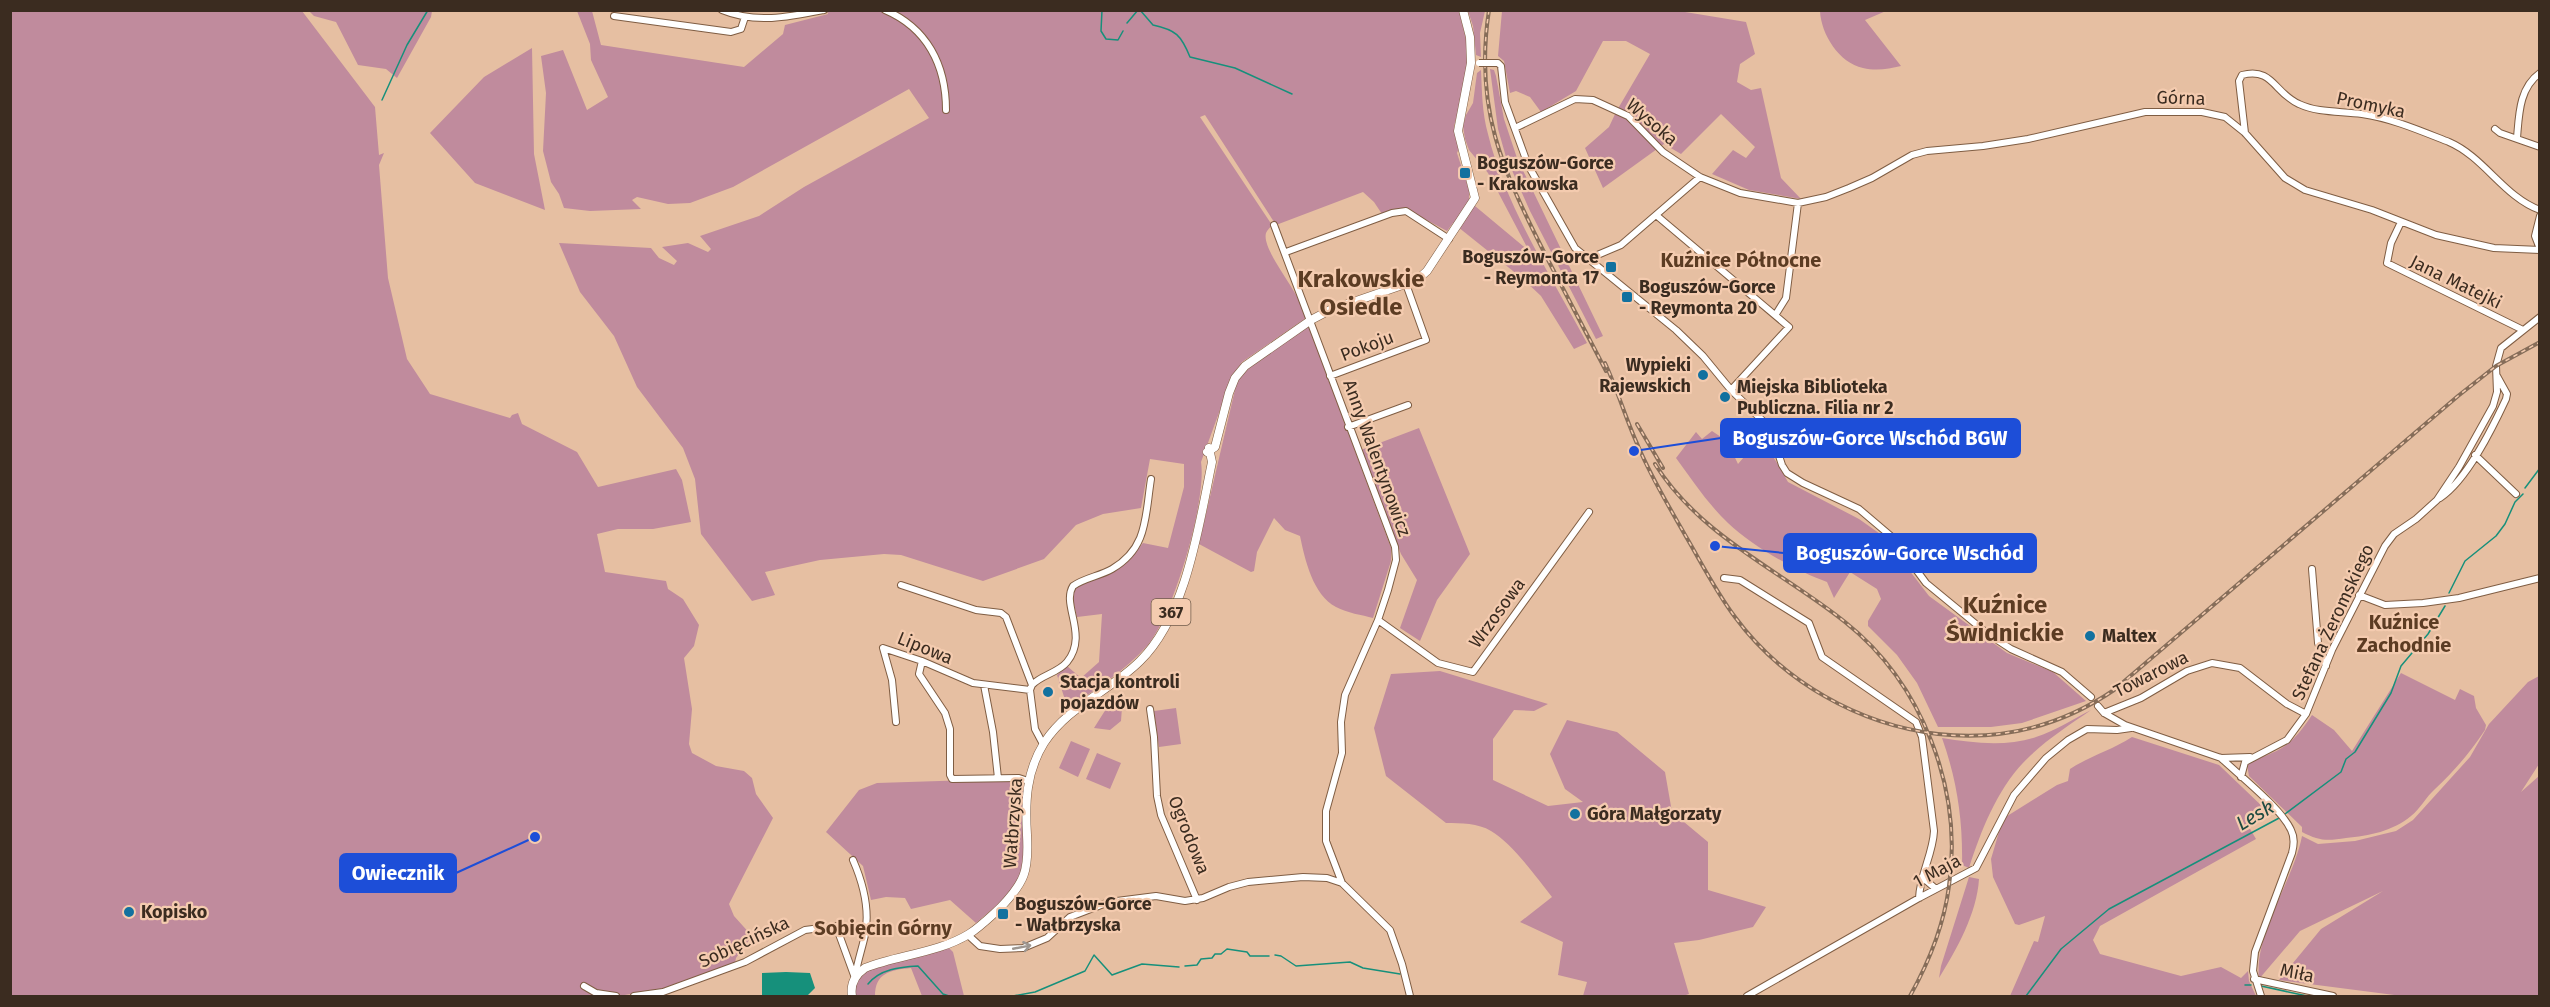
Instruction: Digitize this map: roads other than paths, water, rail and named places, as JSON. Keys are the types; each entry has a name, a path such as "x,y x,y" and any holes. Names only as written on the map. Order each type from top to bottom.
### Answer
{"main road":[{"path":"1311,320 1330,310 1417,280 1427,271 1473,204 1475,188 1458,130 1473,61 1463,10"},
{"name":"Wałbrzyska","path":"855,978 865,968 874,964 950,943 968,935 997,910 1023,881 1028,857 1026,814 1028,781 1043,744 1066,717 1130,670 1154,644 1186,579 1211,466 1208,450 1215,444 1218,437 1229,393 1239,372 1311,320"},
{"path":"852,996 851,991 855,978"}],"street":[{"path":"722,10 745,17 768,20 824,10"},
{"path":"885,10 906,21 922,35 938,61 944,81 946,110"},
{"path":"614,16 731,32 741,29 745,17"},
{"path":"1473,61 1501,66 1505,102 1528,165 1575,248 1676,330 1703,356 1731,390 1765,423 1782,465 1791,476 1859,509 1892,537 1926,583 1988,634 2011,649 2062,672 2091,697"},
{"name":"Promyka","path":"2245,133 2238,81 2242,75 2257,72 2264,74 2286,96 2301,105 2384,119 2451,143 2521,202 2540,210"},
{"path":"2517,138 2523,96 2531,81 2540,73"},
{"name":"Wysoka","path":"1515,128 1575,99 1593,100 1628,116 1663,152 1700,177 1740,193 1798,203"},
{"name":"Górna","path":"1798,203 1826,197 1849,188 1872,178 1912,155 1927,151 2028,139 2145,112 2173,110 2212,113 2224,117 2245,133 2268,161 2294,184 2436,235 2494,248 2540,249"},
{"path":"2495,129 2500,133 2540,147"},
{"path":"1588,259 1621,245 1700,177"},
{"path":"1776,314 1786,298 1798,203"},
{"path":"1286,252 1392,213 1406,211 1451,237"},
{"path":"1656,215 1789,327 1731,390"},
{"path":"2540,216 2535,236 2540,249"},
{"name":"Jana Matejki","path":"2401,222 2391,243 2387,263 2522,329"},
{"name":"Anny Walentynowicz","path":"1274,225 1395,548 1394,570 1378,620 1353,672 1345,695 1341,722 1342,753 1329,794 1324,829 1326,841 1342,883"},
{"name":"Pokoju","path":"1330,376 1426,340 1406,284"},
{"name":"Stefana Żeromskiego","path":"2131,728 2221,758 2254,756 2288,740 2306,714 2359,595 2385,546 2394,534 2416,519 2437,500 2459,467 2493,406 2502,348 2522,329 2540,317"},
{"path":"2437,500 2455,484 2475,455 2506,399 2507,394 2497,375"},
{"path":"1348,427 1408,405"},
{"path":"2475,455 2516,494"},
{"path":"1031,688 1063,666 1072,653 1076,636 1070,595 1073,586 1112,569 1136,549 1142,536 1151,479"},
{"name":"Wrzosowa","path":"1378,620 1438,663 1473,672 1589,512"},
{"path":"2312,569 2319,652 2326,666"},
{"path":"1724,578 1740,580 1809,623 1822,657 1916,722 1922,737 1934,831 1919,898"},
{"path":"2359,595 2385,605 2423,603 2459,598 2540,578"},
{"path":"901,585 976,610 1001,613 1010,622 1031,688 1035,729 1043,744"},
{"name":"Lipowa","path":"896,722 892,680 884,648 984,686 1031,688"},
{"path":"922,661 919,674 945,713 950,729 950,775 952,779 1019,778 1028,781"},
{"name":"Towarowa","path":"2104,713 2141,698 2194,668 2212,663 2240,668 2287,704 2306,714"},
{"path":"984,686 995,741 998,778"},
{"path":"2098,706 2104,713 2131,728"},
{"name":"Ogrodowa","path":"1150,710 1157,796 1161,815 1197,900"},
{"name":"1 Maja","path":"1747,996 1976,868 2014,795 2046,758 2068,740 2087,729 2131,728"},
{"path":"2241,777 2245,762 2254,756"},
{"path":"2221,758 2282,816 2292,831 2294,842 2255,952 2254,979 2261,996"},
{"path":"854,860 862,881 866,933 855,978"},
{"path":"1327,878 1333,875 1336,869"},
{"path":"968,935 980,946 1000,949 1023,948 1047,938 1070,917 1109,902 1156,896 1185,901 1197,900 1248,882 1303,877 1327,878 1342,883 1390,930 1410,996"},
{"path":"1922,877 1936,889"},
{"name":"Sobięcińska","path":"634,996 663,992 745,963 805,930 836,926 855,978"},
{"path":"844,949 860,951"},
{"name":"Miła","path":"2254,979 2333,996"},
{"path":"584,986 596,993 616,996"}],"water":[{"path":"762,973 810,973 815,988 807,996 762,996"}],"waterway":[{"path":"382,100 407,45 428,10"},
{"path":"1102,10 1101,31 1106,39 1118,40 1123,31"},
{"path":"1127,23 1138,10"},
{"path":"1140,10 1153,25 1177,35 1184,43 1190,57 1235,68 1292,94"},
{"name":"Lesk","path":"2525,488 2540,468"},
{"name":"Lesk","path":"2449,593 2465,561 2496,536 2505,524 2515,502 2523,494"},
{"name":"Lesk","path":"2285,814 2341,772 2346,759 2355,752 2391,693 2401,666 2428,634 2445,606"},
{"name":"Lesk","path":"2026,996 2061,949 2109,909 2281,817"},
{"path":"1185,966 1197,965 1201,959 1212,958 1215,954 1221,954 1227,949 1247,952 1250,956 1269,956"},
{"path":"1013,996 1035,992 1085,971 1094,955 1112,975 1142,964 1179,967"},
{"path":"1275,955 1281,956 1296,966 1350,962 1363,968 1400,974"},
{"path":"868,984 884,972 918,966 943,994 949,996"},
{"path":"2245,985 2251,985"},
{"path":"2261,986 2307,996"}],"railway":[{"path":"1489,10 1485,45 1485,78 1495,137 1504,165 1530,223 1606,371"},
{"path":"1605,363 1634,437 1656,483 1716,589 1754,640 1799,680 1851,710 1909,729 1961,736 2007,733 2052,722 2094,703 2114,690 2458,396 2496,366 2540,342"},
{"path":"1637,424 1663,468"},
{"path":"1655,464 1674,490 1718,532 1820,603 1872,647 1896,675 1931,740 1943,776 1949,812 1952,849 1949,886 1939,929 1929,957 1910,996"}],"place":[{"name":"Boguszów-Gorce - Krakowska","path":"1465,173"},
{"name":"Boguszów-Gorce - Reymonta 17","path":"1611,267"},
{"name":"Boguszów-Gorce - Reymonta 20","path":"1627,297"},
{"name":"Wypieki Rajewskich","path":"1703,375"},
{"name":"Miejska Biblioteka Publiczna. Filia nr 2","path":"1725,397"},
{"name":"Boguszów-Gorce Wschód BGW","path":"1634,451"},
{"name":"Boguszów-Gorce Wschód","path":"1715,546"},
{"name":"Maltex","path":"2090,636"},
{"name":"Stacja kontroli pojazdów","path":"1048,692"},
{"name":"Góra Małgorzaty","path":"1575,814"},
{"name":"Owiecznik","path":"535,837"},
{"name":"Kopisko","path":"129,912"},
{"name":"Boguszów-Gorce - Wałbrzyska","path":"1003,914"}],"district":[{"name":"Kuźnice Północne","path":"1741,260"},
{"name":"Krakowskie Osiedle","path":"1361,293"},
{"name":"Kuźnice Świdnickie","path":"2005,619"},
{"name":"Kuźnice Zachodnie","path":"2404,634"},
{"name":"Sobięcin Górny","path":"883,928"}]}
